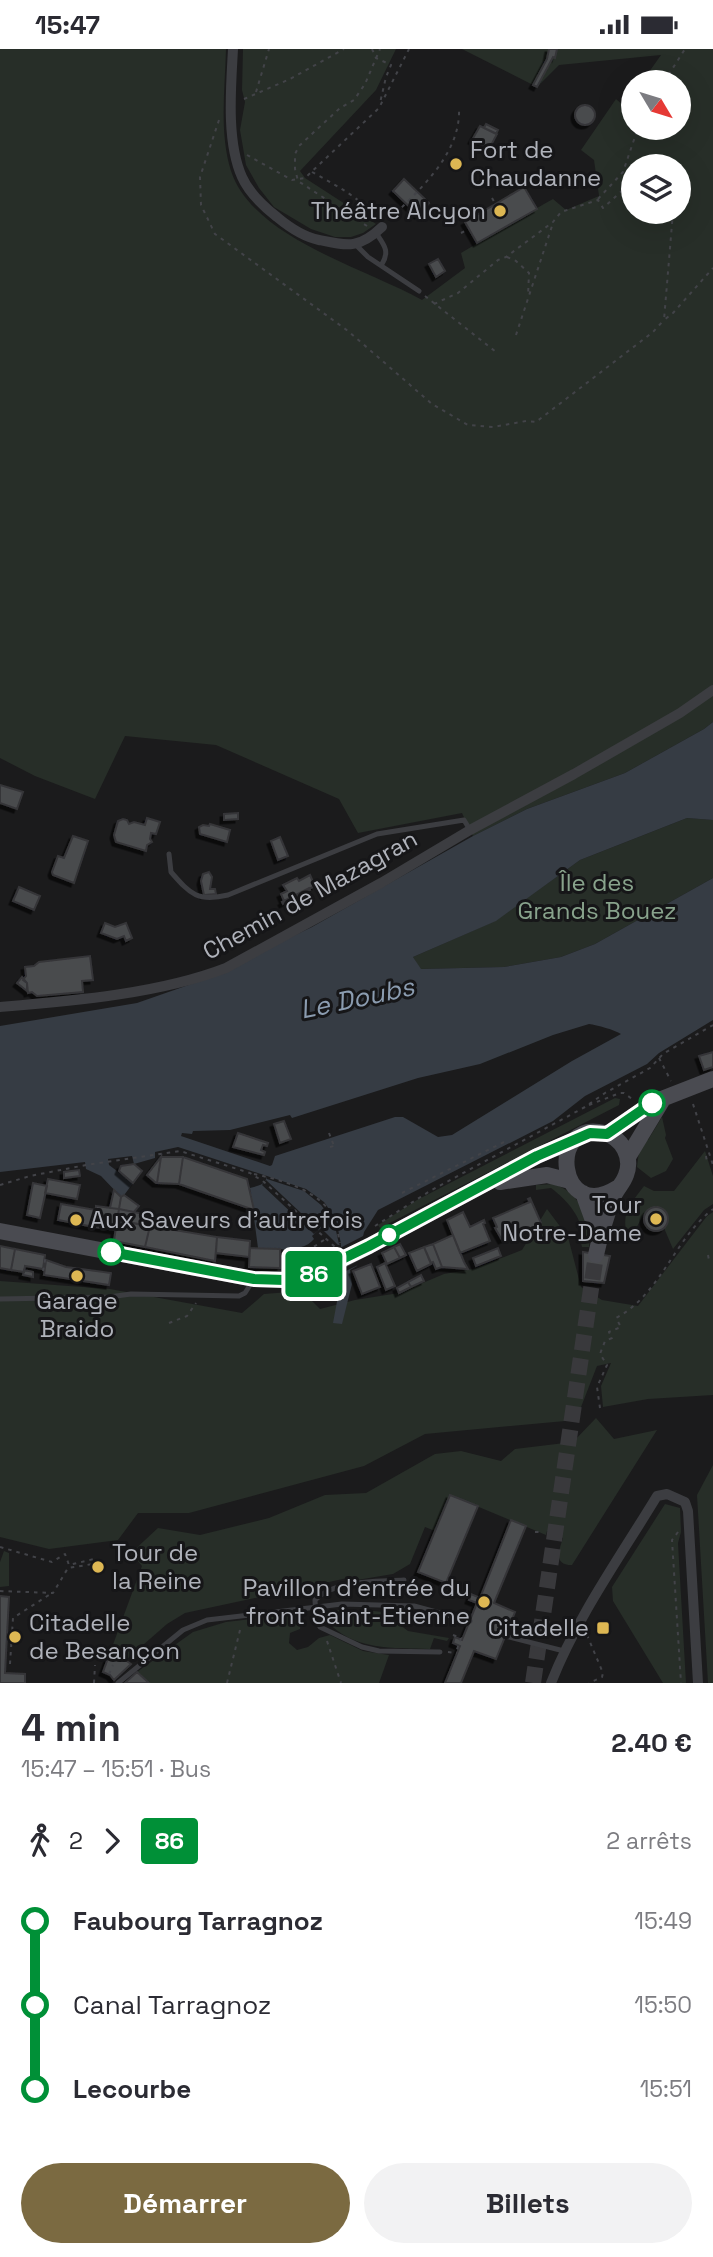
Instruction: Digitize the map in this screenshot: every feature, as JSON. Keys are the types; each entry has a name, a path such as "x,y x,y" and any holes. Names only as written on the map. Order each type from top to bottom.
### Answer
{"main road":[{"path":"607,1134 664,1097 712,1079"},
{"path":"596,1255 599,1237 617,1188 626,1176 628,1157 664,1097"},
{"path":"0,1231 254,1279 303,1278 330,1259 369,1246 537,1156 590,1133 607,1134 617,1139 628,1157"},
{"path":"570,1181 566,1173 566,1156 575,1140"},
{"path":"484,1185 547,1175 570,1181 583,1193 599,1237"},
{"path":"583,1193 601,1195 617,1188"}],"street":[{"path":"233,49 231,105 236,153 241,176 251,193 287,226 313,239 356,245 379,230"},
{"name":"Chemin de Mazagran","path":"0,1007 80,1000 201,978 226,968 574,774 680,713 713,690"},
{"path":"551,1683 564,1651 657,1496 667,1494 685,1502 688,1511 698,1683"}],"lane":[{"path":"379,230 387,256 383,264"},
{"path":"356,245 368,257 383,264 419,291"},
{"name":"Chemin de Mazagran","path":"169,854 171,872 194,894 208,899 228,895 377,834 464,820 470,830"},
{"path":"0,1299 110,1297 131,1294 239,1296 245,1293 254,1279"},
{"path":"404,1580 353,1584 331,1590 317,1597 314,1606 316,1619 320,1626 362,1647 379,1651 440,1652"},
{"path":"118,1683 183,1630 207,1620 314,1606 414,1606 470,1621"},
{"path":"505,1636 564,1651"}],"path":[{"path":"256,93 269,49"},
{"path":"344,49 290,79 231,105 218,122 200,177 201,205 215,234 348,331 432,404 468,425 493,427 526,421 536,422 653,333 713,268"},
{"path":"372,49 376,58 391,65 379,108"},
{"path":"298,181 295,162 299,146 354,100 365,84 380,49"},
{"path":"298,181 379,108 409,49"},
{"path":"672,70 685,49"},
{"path":"379,230 417,192 450,151 459,108"},
{"path":"434,304 458,293 498,260 553,222 561,212 598,200 623,171 634,140"},
{"path":"236,153 246,155 281,176 298,181 379,230"},
{"path":"311,171 367,207 379,230"},
{"path":"598,200 603,208 621,192"},
{"path":"492,198 496,205"},
{"path":"516,335 553,222"},
{"path":"664,320 672,224"},
{"path":"461,233 469,229"},
{"path":"506,257 516,261 529,273 528,299"},
{"path":"419,291 496,352"},
{"path":"585,1107 650,1068 658,1058 713,1025"},
{"path":"658,1058 672,1082"},
{"path":"373,1228 398,1210 459,1175 585,1107 620,1093 625,1093 635,1102"},
{"path":"692,1099 713,1165"},
{"path":"329,1133 334,1146"},
{"path":"402,1193 508,1140"},
{"path":"330,1147 338,1145"},
{"path":"0,1185 86,1165 180,1151 305,1191 323,1204 335,1220 340,1244"},
{"path":"706,1156 707,1162"},
{"path":"455,1167 459,1175"},
{"path":"250,1173 264,1182 325,1239 313,1248 292,1253 292,1261 323,1251 330,1259"},
{"path":"600,1408 597,1387 607,1366 600,1354 606,1341 612,1338 609,1332 621,1327 616,1318 634,1309 698,1223 713,1209"},
{"path":"43,1271 46,1254"},
{"path":"708,1255 709,1260"},
{"path":"324,1286 334,1287"},
{"path":"169,1323 187,1316 200,1296"},
{"path":"681,1683 672,1540 677,1533 684,1530"},
{"path":"535,1532 540,1532"},
{"path":"0,1547 51,1562 65,1554 69,1565 94,1559 95,1563 68,1568 53,1593 13,1618 10,1664"},
{"path":"0,1591 53,1593"},
{"path":"227,1683 245,1614"},
{"path":"320,1626 341,1683"},
{"path":"585,1631 603,1673 602,1677 589,1683"},
{"path":"453,1635 461,1638 457,1653"},
{"path":"94,1683 95,1665"},
{"path":"109,1674 113,1665"}],"green space":[{"path":"0,49 226,49 225,142 231,171 243,194 262,215 313,249 422,300 465,268 461,253 544,204 553,199 566,210 599,196 594,160 581,150 616,99 621,103 621,140 691,140 691,70 650,70 661,55 559,65 537,87 462,49 713,49 713,722 625,773 527,809 473,836 462,813 358,833 339,799 216,745 125,736 95,799 35,776 0,758"},
{"path":"243,49 396,49 376,90 300,171 305,178 376,224 351,237 335,237 311,229 274,207 259,188 246,165 240,130 245,102 242,90"},
{"name":"Île des Grands Bouez","path":"687,818 713,820 713,878 595,944 561,957 504,967 420,969 413,957 495,921 580,860"},
{"path":"615,1098 620,1099 619,1105 380,1228 378,1225 417,1200"},
{"path":"662,1117 665,1138 673,1159 666,1171 651,1178 637,1167 639,1151"},
{"path":"705,1151 713,1176 713,1204 704,1210 673,1249 664,1228 667,1215 660,1207 651,1209 644,1215 630,1243 625,1219 644,1186 654,1191 674,1191"},
{"path":"553,1184 577,1200 586,1218 589,1247 582,1247 580,1239 584,1238 577,1216 563,1198 551,1188 536,1190 536,1185"},
{"path":"547,1209 568,1237 581,1287 602,1300 638,1306 707,1216 713,1212 713,1395 648,1399 603,1407 601,1386 611,1363 597,1366 576,1420 425,1434 364,1466 189,1513 138,1513 118,1540 49,1549 0,1537 0,1281 110,1289 242,1313 264,1294 302,1291 320,1309 399,1293 444,1274 473,1269 522,1250"},
{"path":"596,1418 614,1439 657,1430 572,1565 560,1560 563,1538 547,1531 546,1535 450,1495 435,1531 425,1527 410,1564 393,1574 357,1580 352,1577 185,1613 167,1624 127,1659 111,1650 142,1566 131,1553 158,1528 200,1535 269,1518 325,1495 366,1493 435,1454 461,1451 501,1461 515,1449 573,1442"},
{"path":"713,1465 713,1683 708,1683 697,1495"},
{"path":"665,1504 680,1508 681,1532 678,1543 686,1683 663,1683 613,1601 612,1587"},
{"path":"4,1551 9,1553 9,1586 0,1587 0,1562"},
{"path":"327,1610 383,1612 408,1631 449,1638 447,1641 434,1638 430,1649 374,1646 361,1643 336,1630 326,1620"},
{"path":"302,1613 300,1629 290,1633 289,1643 297,1650 330,1635 363,1651 389,1655 379,1683 149,1683 137,1672 193,1632 226,1622"}],"water":[{"name":"Le Doubs","path":"713,722 713,820 687,818 580,860 496,921 413,957 421,969 504,967 561,957 595,944 713,878 713,1020 659,1053 647,1064 585,1096 553,1121 378,1210 364,1232 357,1266 350,1270 352,1284 342,1324 333,1323 341,1280 341,1244 338,1245 321,1228 312,1236 314,1239 303,1246 288,1249 258,1248 250,1188 263,1183 267,1176 178,1147 155,1152 155,1158 134,1164 132,1156 108,1159 109,1165 133,1183 122,1198 101,1176 86,1169 85,1162 0,1172 0,1026 137,1003 200,981 312,927 473,836 527,809 625,773","holes":["589,1024 621,1034 452,1135 438,1137 403,1117 395,1117 275,1156 270,1166 181,1136 182,1133 192,1134 193,1131 230,1130 290,1115 292,1118 418,1078 480,1064"]}],"pier":[{"path":"267,1176 306,1189 324,1202 336,1219 341,1244 334,1222 321,1205 304,1191 267,1179"},
{"path":"266,1180 319,1230 314,1234 262,1185"},
{"path":"367,1234 358,1265 338,1275 338,1249"}],"building":[{"path":"549,49 557,49 555,58 553,57 537,87 533,85 547,59"},
{"path":"581,105 589,105 595,115 589,125 581,125 575,119 575,111"},
{"path":"486,124 498,130 496,134 484,128"},
{"path":"480,126 497,134 489,149 472,140"},
{"path":"404,179 429,203 418,215 393,191"},
{"path":"524,187 537,209 477,243 465,222"},
{"path":"438,259 445,271 436,277 429,264"},
{"path":"0,785 23,792 17,809 0,803"},
{"path":"238,813 238,819 224,820 224,814"},
{"path":"147,818 160,822 156,834 151,833 152,842 147,845 146,851 116,842 114,835 118,821 123,819 129,824 134,822 145,825"},
{"path":"210,824 230,830 227,842 200,834 199,827"},
{"path":"73,836 88,841 74,883 53,875 52,872 58,856 64,858"},
{"path":"280,837 288,856 278,860 271,841"},
{"path":"209,872 212,877 210,889 215,889 216,894 204,895 201,881 203,874"},
{"path":"310,875 315,886 284,901 281,894 287,891 283,885"},
{"path":"19,887 40,896 34,910 13,901"},
{"path":"309,888 310,890 283,904 282,902"},
{"path":"105,923 115,927 126,923 132,938 126,941 124,936 117,939 101,933"},
{"path":"90,956 93,980 82,981 83,992 37,996 32,992 28,993 27,983 23,980 26,976 25,967 39,962"},
{"path":"22,977 27,983 27,991 17,983"},
{"path":"713,1052 713,1067 704,1070 699,1056"},
{"path":"284,1121 291,1139 280,1143 274,1124"},
{"path":"238,1133 268,1143 267,1146 263,1145 261,1150 265,1152 264,1155 233,1147"},
{"path":"161,1157 157,1183 156,1183 147,1175"},
{"path":"161,1157 183,1157 179,1184 157,1183"},
{"path":"183,1157 247,1179 254,1210 179,1184"},
{"path":"134,1164 142,1171 133,1183 119,1171 121,1166"},
{"path":"79,1170 80,1176 64,1178 64,1172"},
{"path":"48,1179 80,1185 77,1199 45,1193"},
{"path":"33,1183 47,1186 40,1218 27,1215"},
{"path":"114,1190 121,1197 119,1209 110,1208"},
{"path":"124,1195 139,1206 134,1212 119,1209 121,1197"},
{"path":"530,1198 541,1223 533,1234 531,1228 502,1240 493,1218 530,1202"},
{"path":"61,1204 96,1210 94,1227 58,1220"},
{"path":"96,1206 119,1209 116,1230 94,1227"},
{"name":"Tour Notre-Dame","path":"656,1207 664,1211 668,1219 664,1227 656,1231 648,1227 644,1219 648,1211"},
{"path":"119,1209 148,1215 147,1226 117,1220"},
{"path":"463,1212 470,1227 484,1220 490,1241 460,1253 447,1220"},
{"path":"117,1220 150,1226 145,1247 114,1241"},
{"path":"150,1226 217,1237 215,1261 145,1247"},
{"path":"453,1235 468,1269 442,1267 433,1244"},
{"path":"217,1237 250,1241 249,1257 216,1253"},
{"path":"400,1244 406,1255 400,1258 394,1247"},
{"path":"433,1244 442,1267 436,1269 424,1247"},
{"path":"0,1246 15,1249 11,1270 0,1268"},
{"path":"394,1247 400,1258 387,1264 382,1253"},
{"path":"424,1247 431,1264 417,1271 409,1253"},
{"path":"250,1248 280,1249 280,1268 249,1267"},
{"path":"498,1248 501,1256 476,1266 473,1258"},
{"path":"15,1249 45,1255 43,1269 25,1266 24,1272 11,1270"},
{"path":"583,1252 610,1256 604,1283 583,1281"},
{"path":"46,1260 66,1267 111,1273 109,1285 44,1275"},
{"path":"385,1263 395,1286 386,1290 377,1267"},
{"path":"371,1264 380,1287 362,1294 353,1271"},
{"path":"24,1270 33,1272 33,1277 23,1275"},
{"path":"421,1275 424,1281 411,1287 408,1282"},
{"path":"408,1282 411,1287 399,1293 397,1288"},
{"path":"450,1495 478,1506 446,1583 418,1572"},
{"name":"Pavillon d’entrée du front Saint-Etienne","path":"511,1520 526,1526 494,1603 515,1612 496,1659 474,1651 461,1683 445,1683 460,1646 453,1643 455,1637 462,1640 477,1603 469,1600 471,1594 480,1598"},
{"path":"0,1596 9,1597 5,1673 25,1674 25,1683 0,1683"},
{"path":"111,1650 131,1664 114,1680 103,1672"},
{"path":"137,1672 149,1683 125,1683"}],"tunnel":[{"path":"533,1683 596,1255"}],"bus line":[{"name":"86","path":"111,1252 254,1279 303,1278 553,1148 582,1135 599,1132 607,1134 652,1103"}],"place":[{"name":"Fort de Chaudanne","path":"456,164"},
{"name":"Théâtre Alcyon","path":"500,211"},
{"name":"Tour Notre-Dame","path":"656,1219"},
{"name":"Aux Saveurs d'autrefois","path":"76,1220"},
{"name":"Garage Braido","path":"77,1276"},
{"name":"Tour de la Reine","path":"98,1567"},
{"name":"Pavillon d’entrée du front Saint-Etienne","path":"484,1602"},
{"name":"Citadelle","path":"603,1628"},
{"name":"Citadelle de Besançon","path":"15,1637"}]}
